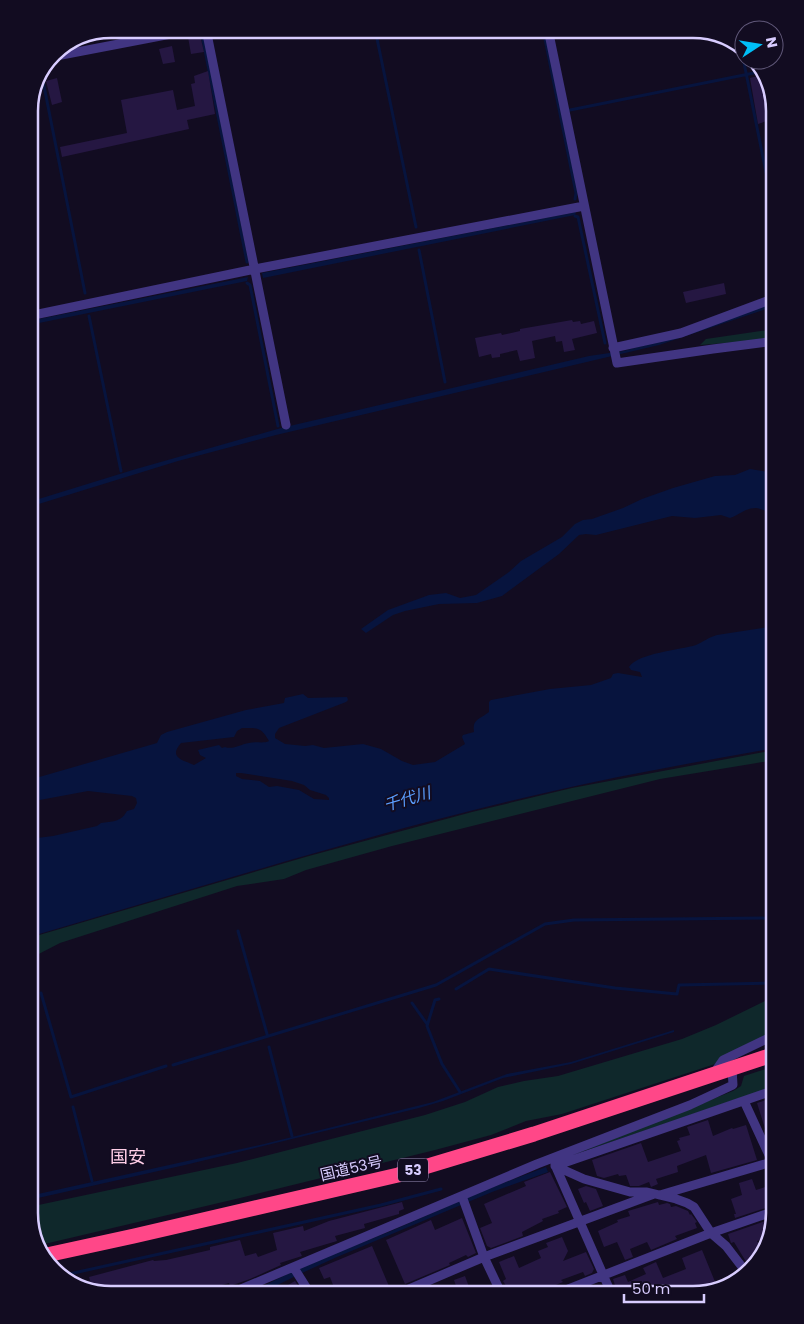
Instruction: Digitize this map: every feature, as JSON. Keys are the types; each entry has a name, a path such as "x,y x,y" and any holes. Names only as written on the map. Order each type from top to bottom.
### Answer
{"highway":[{"name":"国道53号","path":"50,1254 398,1175 534,1134 766,1057"}],"street":[{"path":"64,55 150,38"},
{"path":"208,38 286,425"},
{"path":"550,38 616,364 766,342"},
{"path":"38,314 255,268 584,206"},
{"path":"614,348 681,333 766,301"},
{"path":"713,1074 723,1060 766,1039"},
{"path":"554,1162 690,1105 734,1084 732,1069"},
{"path":"249,1286 462,1196 554,1162 766,1093"},
{"path":"744,1100 766,1146"},
{"path":"554,1162 584,1179 630,1192 647,1192 676,1199 694,1207 711,1233 726,1246 743,1267"},
{"path":"554,1162 609,1286"},
{"path":"416,1286 484,1257 580,1221 657,1195 766,1165"},
{"path":"462,1196 484,1257 498,1286"},
{"path":"575,1286 711,1233 766,1214"},
{"path":"294,1268 306,1286"}],"green space":[{"path":"766,330 766,340 700,345 706,339"},
{"path":"766,752 766,761 660,779 392,846 306,870 284,879 237,886 60,943 38,954 38,935 309,856 472,812 572,788"},
{"path":"766,1000 766,1036 721,1057 715,1064 562,1114 526,1121 491,1135 435,1150 240,1198 44,1244 41,1237 38,1205 237,1163 425,1115 465,1102 498,1087 558,1076 682,1039"},
{"path":"766,1069 766,1089 561,1159 733,1091 741,1086 744,1076"}],"water":[{"path":"576,212 575,215 263,278 262,273"},
{"path":"248,277 247,281 38,323 38,319"},
{"path":"766,304 766,309 659,345 276,435 178,461 38,504 38,499 281,428 589,356 623,351 679,336"},
{"path":"750,469 766,472 766,511 752,508 730,518 721,515 695,518 672,516 596,535 579,535 559,554 502,596 477,603 439,604 405,611 393,615 366,633 361,629 388,610 429,595 446,593 460,598 476,595 509,572 521,561 562,537 575,524 583,520 592,519 623,508 673,488 715,476 735,475"},
{"name":"千代川","path":"766,627 766,750 598,781 411,826 38,934 38,838 115,821 122,818 127,811 134,809 137,803 136,798 132,796 88,791 38,800 38,777 157,743 161,735 167,732 246,710 284,703 285,698 303,694 308,698 347,697 348,700 279,728 275,738 285,744 313,745 324,748 363,744 381,749 413,765 435,762 465,744 463,735 474,732 475,722 489,712 489,702 491,700 550,689 591,685 611,678 613,674 618,673 642,677 640,672 631,670 629,667 634,662 650,655 696,645 711,637","holes":["242,728 259,729 269,741 252,742 231,748 222,748 219,745 198,750 200,755 206,758 194,765 178,758 176,755 177,748 181,743 234,737 237,731","236,773 292,781 326,795 329,800 314,799 299,790 277,786 269,787 260,781 242,779 236,776"]},
{"path":"674,1030 674,1032 571,1064 503,1078 419,1108 185,1165 38,1198 38,1194 264,1144 433,1102 507,1074 571,1062"},
{"path":"546,1167 548,1172 492,1192 337,1257 275,1286 263,1286 306,1265 485,1190"}],"building":[{"path":"188,38 201,38 204,52 191,54"},
{"path":"172,46 175,62 163,64 159,49"},
{"path":"208,71 215,114 187,120 189,129 62,157 60,147 127,133 121,100 173,90 177,110 195,106 191,84 195,83 194,76"},
{"path":"758,76 765,96 766,121 758,124 750,78"},
{"path":"57,78 62,102 52,105 46,81"},
{"path":"724,283 726,294 686,303 683,292"},
{"path":"572,320 573,322 580,321 581,324 594,321 597,333 572,339 575,350 564,352 562,341 556,342 555,336 532,341 535,358 520,361 517,350 500,354 500,357 492,358 491,354 479,357 475,338 501,333 502,335 520,331 520,329"},
{"path":"766,1100 766,1132 757,1103"},
{"path":"708,1120 713,1136 732,1128 746,1125 757,1160 711,1173 706,1155 677,1166 678,1172 656,1179 658,1184 651,1187 649,1182 639,1186 630,1186 626,1175 619,1176 618,1174 604,1178 597,1176 592,1160 641,1143 648,1162 681,1151 677,1141 680,1140 679,1138 690,1135 687,1127"},
{"path":"550,1172 567,1207 558,1211 559,1213 542,1219 543,1221 522,1232 523,1236 491,1248 487,1246 480,1228 492,1223 484,1204 526,1186 524,1182"},
{"path":"752,1179 756,1190 766,1187 766,1208 735,1218 734,1214 736,1214 731,1199 742,1195 739,1183"},
{"path":"586,1186 596,1189 603,1206 590,1211 578,1189"},
{"path":"402,1202 404,1209 399,1211 399,1214 364,1224 365,1228 335,1236 337,1241 300,1252 302,1256 280,1263 281,1265 230,1286 229,1283 218,1286 106,1286 91,1284 89,1277 153,1260 166,1260 210,1250 210,1247 240,1240 245,1256 256,1253 258,1257 277,1250 273,1233 303,1226 304,1231 329,1221"},
{"path":"658,1202 659,1205 667,1203 671,1207 676,1206 688,1211 697,1222 695,1223 697,1228 675,1236 677,1239 651,1250 647,1242 630,1249 633,1257 625,1260 617,1242 604,1247 598,1231 618,1222 617,1220 630,1216 628,1211"},
{"path":"462,1218 476,1253 468,1257 466,1255 449,1263 450,1265 405,1284 386,1240 431,1220 435,1230"},
{"path":"766,1221 763,1237 757,1241 759,1245 748,1262 734,1242 731,1243 728,1234"},
{"path":"562,1237 568,1251 563,1261 586,1252 594,1269 592,1273 585,1276 583,1272 561,1280 563,1282 553,1286 506,1286 503,1281 506,1279 499,1262 514,1256 519,1268 541,1258 538,1251 548,1247 546,1243"},
{"path":"372,1246 389,1286 333,1286 330,1277 324,1279 319,1268"},
{"path":"702,1250 715,1283 703,1286 615,1286 613,1279 625,1275 628,1282 646,1274 643,1268 656,1262 663,1278 686,1269 682,1258"},
{"path":"465,1276 469,1286 456,1286 454,1280"},
{"path":"295,1281 298,1286 286,1286"}],"waterway":[{"path":"203,38 247,262"},
{"path":"377,38 416,227"},
{"path":"545,38 576,193 575,199"},
{"path":"745,70 766,172"},
{"path":"570,110 756,73"},
{"path":"43,83 85,293"},
{"path":"575,216 578,217 605,343"},
{"path":"419,250 445,382"},
{"path":"247,283 250,285 278,426"},
{"path":"89,316 121,471"},
{"path":"173,1065 436,985 545,924 574,920 766,918"},
{"path":"238,931 267,1034"},
{"path":"456,989 489,969 615,988 677,994 679,985 766,983"},
{"path":"41,993 71,1097 166,1066"},
{"path":"439,999 435,1000 427,1026 442,1064 460,1092"},
{"path":"412,1003 427,1024"},
{"path":"269,1047 292,1136"},
{"path":"73,1107 92,1181"},
{"path":"70,1274 381,1205 441,1189"}],"district":[{"name":"国安","path":"128,1156"}]}
